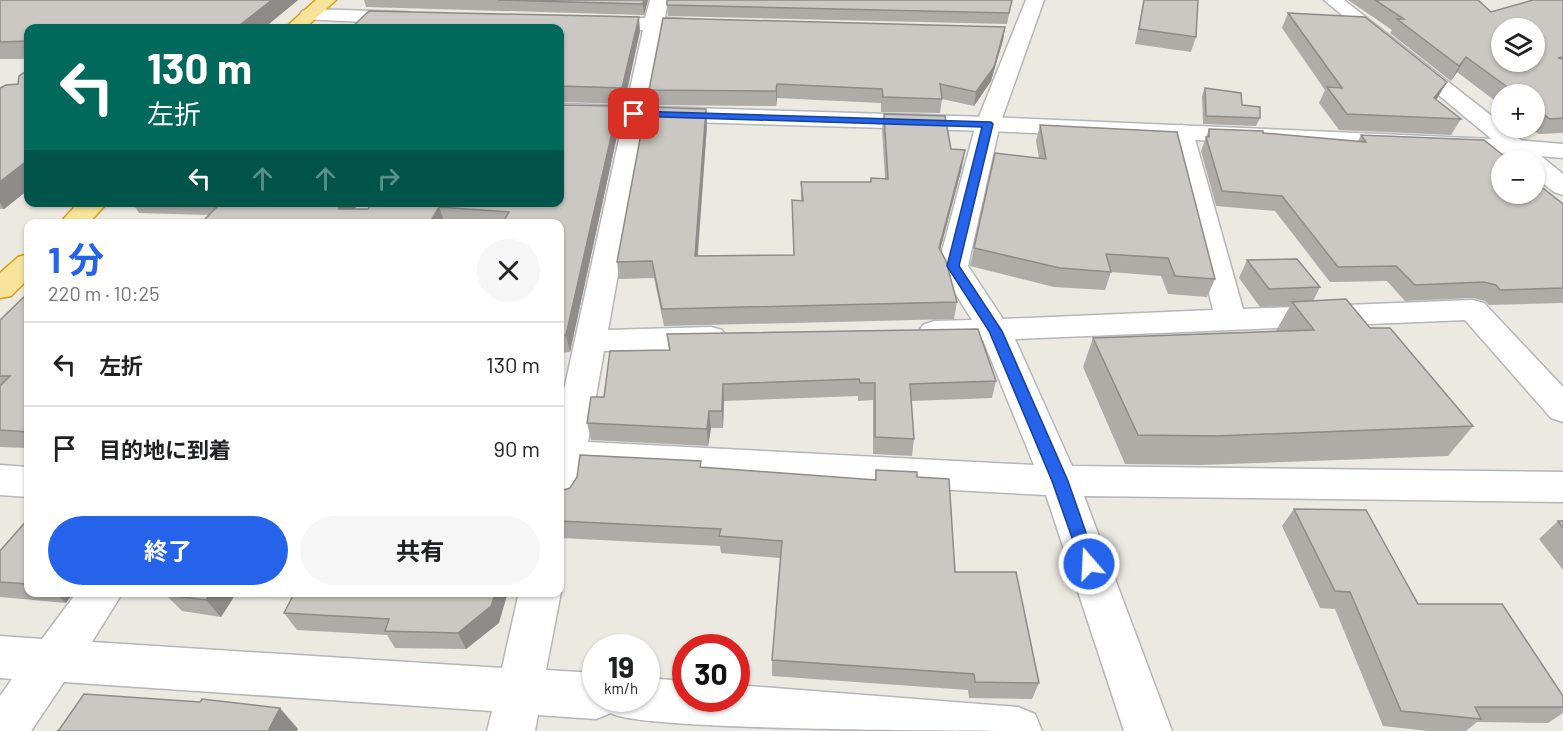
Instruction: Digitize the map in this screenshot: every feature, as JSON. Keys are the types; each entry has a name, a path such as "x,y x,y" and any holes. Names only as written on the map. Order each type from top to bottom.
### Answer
{"highway":[{"path":"299,24 327,0"},
{"path":"77,219 90,207"},
{"path":"0,289 24,267"}],"street":[{"path":"564,474 634,114 659,0"},
{"path":"1035,0 988,124 953,266 995,331 1060,481 1148,731"},
{"path":"1333,0 1519,150"},
{"path":"309,15 428,18"},
{"path":"583,22 726,26"},
{"path":"998,32 1021,32"},
{"path":"564,111 1181,132 1491,154"},
{"path":"1181,132 1231,321"},
{"path":"1545,154 1563,151"},
{"path":"1545,172 1563,187"},
{"path":"900,333 995,331 1473,310 1563,409"},
{"path":"590,341 745,337"},
{"path":"568,455 1060,481 1563,486"},
{"path":"0,480 24,482"},
{"path":"3,731 98,597"},
{"path":"516,711 539,597"},
{"path":"0,657 516,711 582,699"},
{"path":"660,702 1018,731"}],"building":[{"path":"0,0 272,0 241,24 24,24 24,41 0,42"},
{"path":"498,0 644,0 643,4"},
{"path":"667,0 1012,0 1009,13 667,5"},
{"path":"1144,0 1198,0 1196,37 1139,29"},
{"path":"1375,0 1478,0 1491,12 1533,0 1563,0 1563,57 1558,58 1563,59 1563,118 1550,119 1545,115 1545,84 1503,84 1466,57 1459,66 1397,19 1404,19"},
{"path":"369,11 639,17 622,88 564,86 564,24 355,24"},
{"path":"1288,13 1365,17 1447,82 1434,98 1461,119 1347,114 1327,87 1342,88"},
{"path":"663,18 1005,27 994,67 976,92 940,84 942,99 883,97 882,89 777,84 776,91 649,90"},
{"path":"24,73 24,163 0,182 0,88 18,84 19,76"},
{"path":"1205,88 1241,93 1242,105 1260,107 1260,118 1206,116"},
{"path":"564,105 618,106 566,335 564,335 564,219 505,219 509,212 439,207 564,207"},
{"path":"646,107 706,109 695,256 794,255 792,200 803,201 801,182 871,182 871,178 888,179 884,114 945,116 951,149 965,150 939,248 946,261 957,302 662,309 652,261 617,262"},
{"path":"1040,125 1177,132 1215,279 1175,276 1168,258 1106,254 1111,272 1060,268 974,248 995,153 1046,159"},
{"path":"1209,129 1263,131 1263,133 1366,142 1361,135 1484,140 1496,150 1491,150 1491,204 1545,204 1545,190 1563,204 1563,288 1500,290 1496,285 1484,282 1415,285 1396,266 1338,267 1282,196 1222,191 1206,137 1209,137"},
{"path":"217,207 368,209 369,207 439,207 432,219 205,219"},
{"path":"1297,259 1320,287 1269,289 1247,260"},
{"path":"24,297 24,432 0,430 0,386 10,376 0,376 0,320"},
{"path":"1346,299 1370,328 1390,328 1473,426 1216,436 1138,435 1093,338 1314,330 1292,302"},
{"path":"978,329 996,381 910,384 914,439 875,437 875,383 860,383 859,379 723,384 722,411 709,411 707,429 587,423 591,397 604,397 610,351 670,350 667,334"},
{"path":"580,455 701,461 700,467 876,480 876,470 917,472 917,477 949,479 955,572 1016,572 1039,683 975,682 974,674 772,660 782,541 719,536 721,529 564,521 564,490 570,488 577,477"},
{"path":"1294,509 1366,510 1418,604 1502,604 1563,696 1563,707 1475,707 1481,719 1401,711 1350,592 1335,591"},
{"path":"24,524 24,584 0,582 0,551"},
{"path":"182,597 208,597 206,600"},
{"path":"292,597 494,597 491,606 458,633 385,631 389,619 284,613"},
{"path":"84,694 200,702 202,699 280,708 268,731 57,731"}],"route":[{"path":"634,114 988,124 953,266 995,331 1060,481 1089,564"}]}
